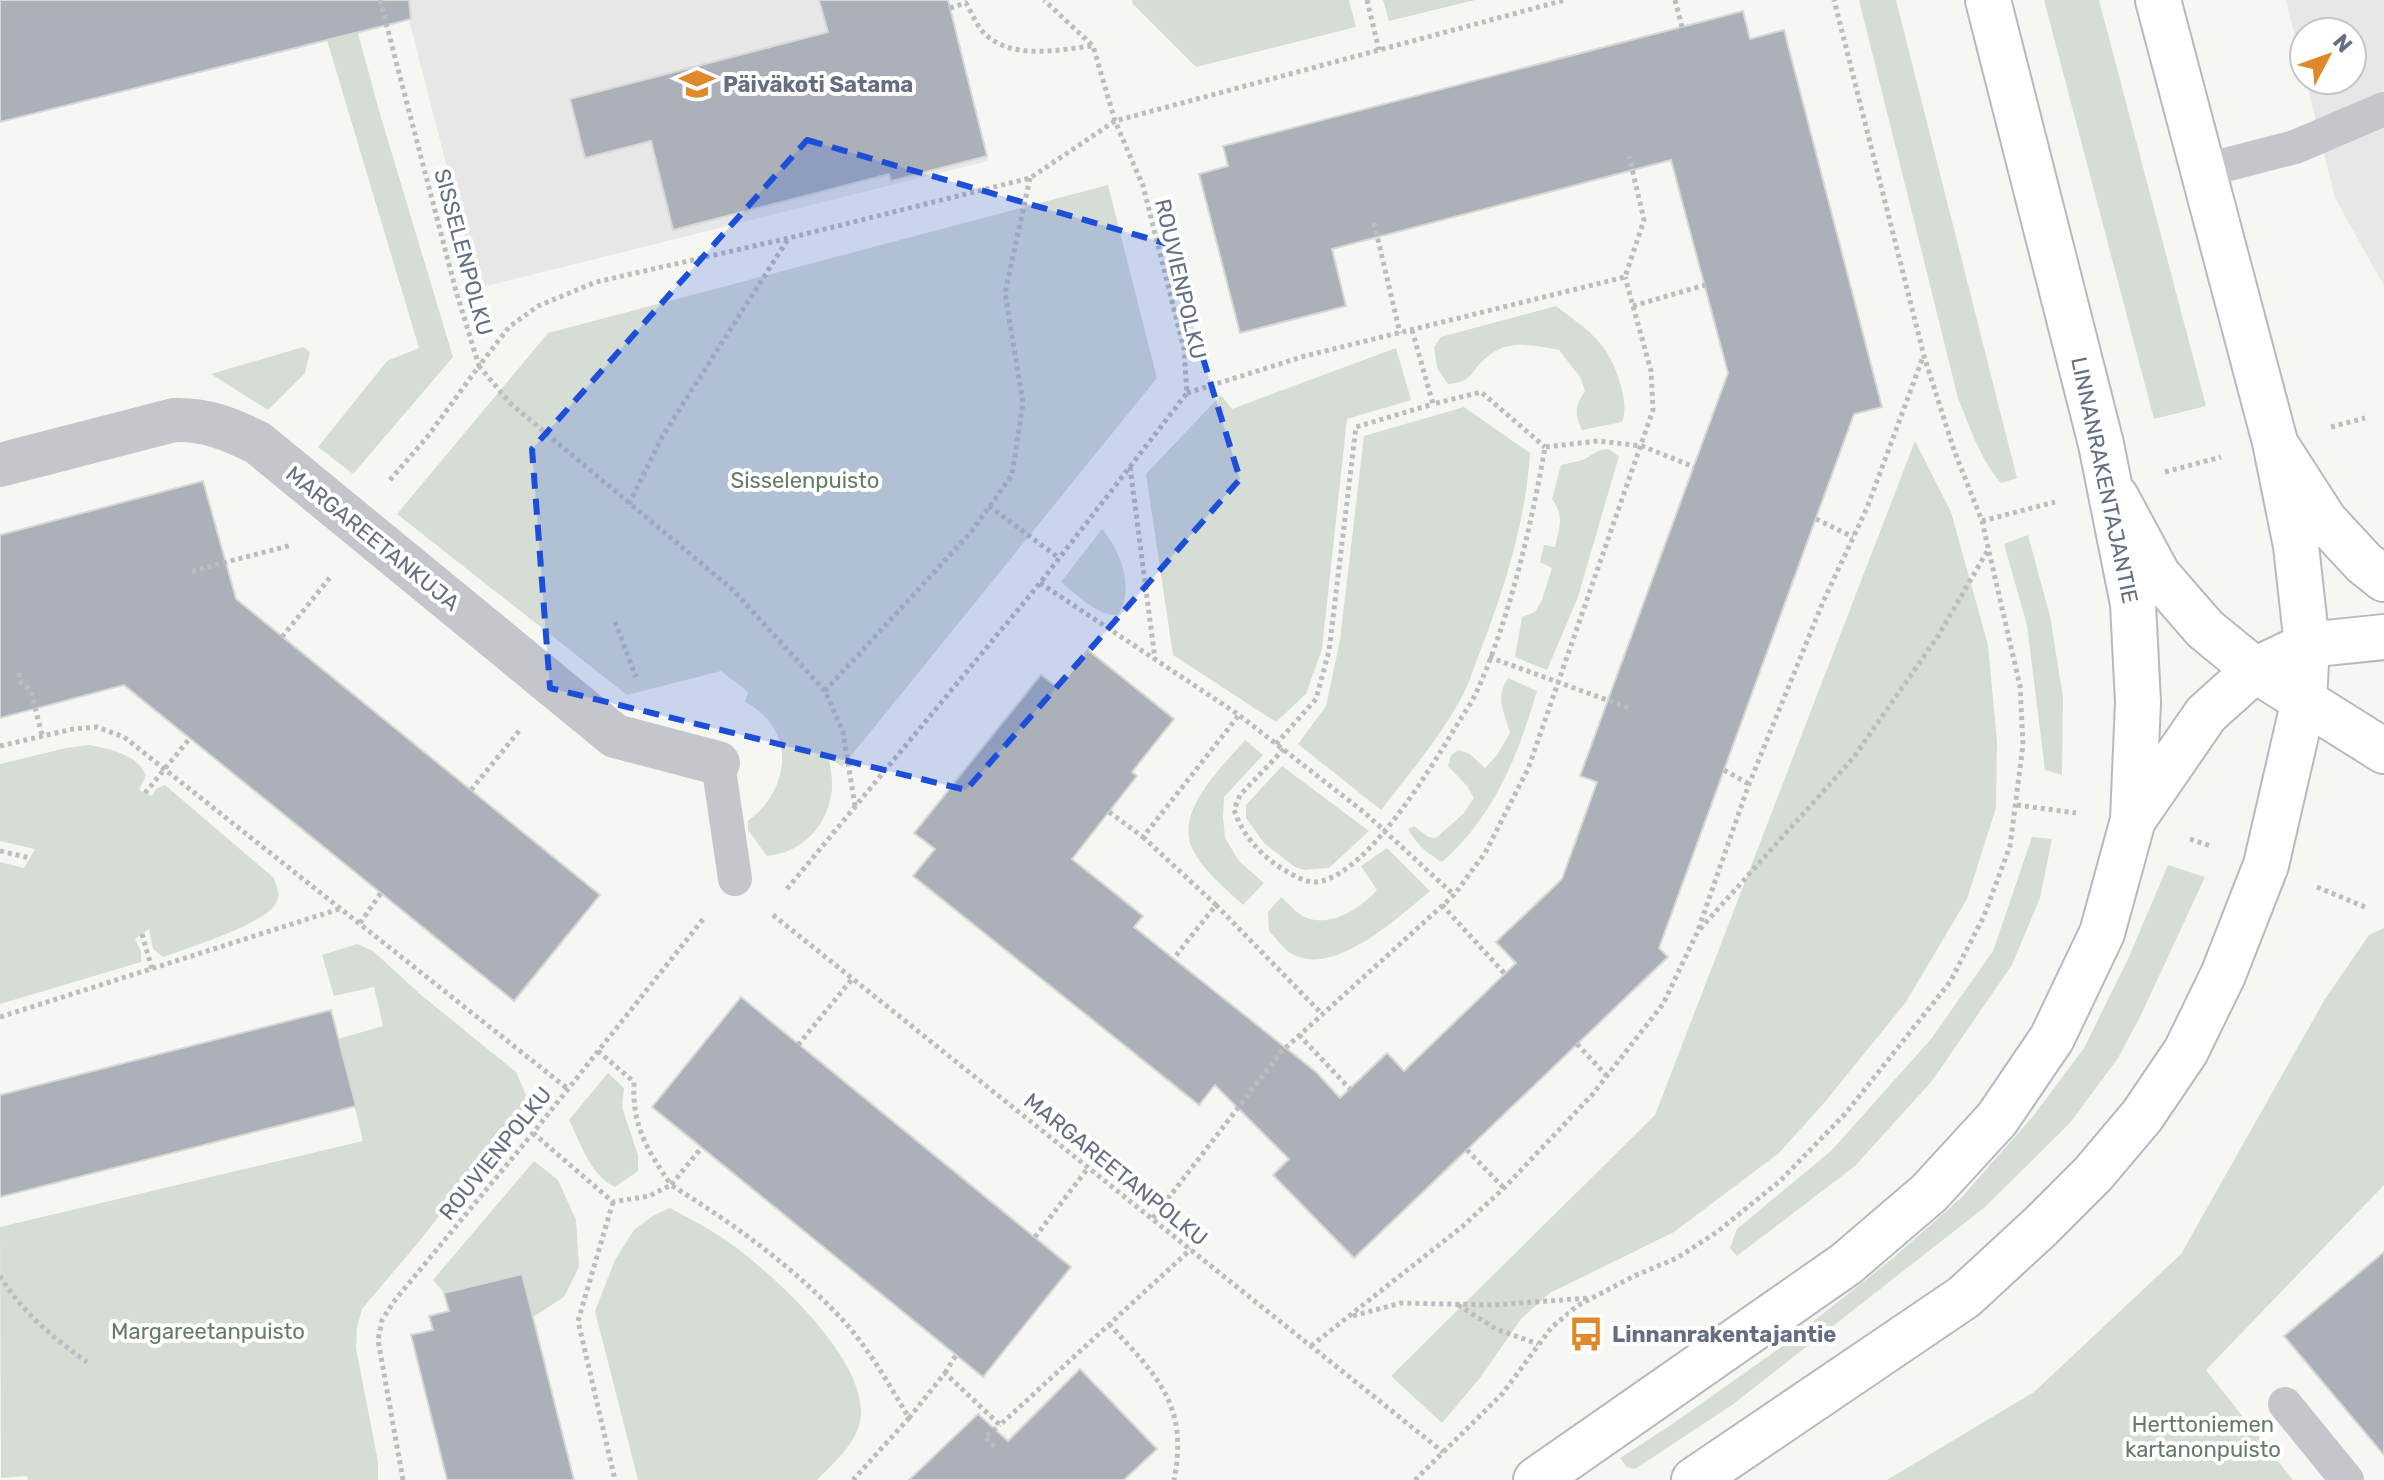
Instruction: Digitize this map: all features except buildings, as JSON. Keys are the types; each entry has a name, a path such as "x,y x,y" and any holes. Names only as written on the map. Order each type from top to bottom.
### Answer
{"main road":[{"name":"LINNANRAKENTAJANTIE","path":"1536,1480 1846,1264 1929,1193 1997,1119 2052,1038 2102,933 2133,820 2138,702 2133,604 2111,488 1988,0"},
{"path":"1694,1480 1964,1297 2093,1174 2142,1116 2186,1051 2223,975 2266,865 2304,700 2307,645 2296,546 2275,442 2158,0"},
{"path":"2275,442 2325,521 2364,563 2384,579"},
{"path":"2111,488 2158,575 2205,629 2255,670 2384,751"},
{"path":"2133,820 2206,714 2255,670 2307,645 2384,637"}],"street":[{"name":"MARGAREETANKUJA","path":"0,465 174,420 198,419 227,427 258,443 615,736 718,763"}],"lane":[{"path":"2202,171 2295,147 2384,109"},
{"path":"718,763 735,879"},
{"path":"2285,1404 2347,1480"}],"path":[{"name":"SISSELENPOLKU","path":"354,522 428,436 479,366 456,291 380,0"},
{"path":"1044,0 1093,46"},
{"path":"1367,0 1379,50"},
{"path":"855,806 843,732 825,691 733,590 510,403 479,366 509,327 538,306 596,282 1030,178 1115,121 1565,0"},
{"path":"1675,0 1682,27"},
{"path":"1415,1480 1503,1393 1551,1328 1577,1306 1677,1258 1717,1232 1780,1181 1845,1114 1908,1039 1950,982 1984,916 2010,846 2023,745 2020,686 1982,521 1954,450 1924,356 1834,0"},
{"path":"950,8 966,3 981,29 994,41 1010,49 1034,51 1093,46"},
{"name":"ROUVIENPOLKU","path":"778,899 1040,583 1187,393 1184,349 1143,186 1115,121 1093,46"},
{"path":"1152,1218 1281,1052 1454,895 1485,853 1528,769 1653,410 1651,371 1625,277 1644,220 1629,156"},
{"path":"825,691 971,532 1012,475 1023,403 1005,293 1030,178"},
{"path":"1374,223 1400,333"},
{"path":"629,504 662,437 789,238"},
{"path":"1187,393 1305,356 1625,277"},
{"path":"1633,306 1705,285"},
{"path":"1412,330 1433,404"},
{"path":"1311,1346 1463,1226 1504,1188 1607,1076 1663,1004 1697,933 1749,784 1823,602 1867,508 1924,356"},
{"path":"1276,744 1316,699 1329,651 1356,427 1481,392 1545,447 1598,441 1642,446 1694,467"},
{"path":"1982,521 2365,418"},
{"path":"1284,749 1240,795 1234,810 1240,827 1251,842 1281,869 1304,881 1322,881 1350,865 1385,831 1421,783 1477,693 1508,606 1539,486 1545,447"},
{"path":"1130,467 1155,660"},
{"path":"989,506 1060,558"},
{"path":"1816,519 1853,537"},
{"path":"192,571 300,543"},
{"path":"1697,933 1854,757 1938,636 1988,550"},
{"path":"282,637 334,573"},
{"path":"1040,583 1239,715 1385,831 1454,895"},
{"path":"1489,657 1629,708"},
{"path":"19,673 20,681 31,691 42,735"},
{"path":"471,790 555,687"},
{"path":"1143,837 1239,715"},
{"path":"0,746 42,735 97,727 124,737 568,1089"},
{"path":"145,793 190,738"},
{"path":"1724,770 1749,784"},
{"path":"2017,805 2133,820 2266,865 2365,907"},
{"path":"1109,812 1143,837 1216,905 1321,1013"},
{"path":"0,851 30,858"},
{"name":"ROUVIENPOLKU","path":"403,1480 381,1369 378,1340 382,1320 735,879"},
{"path":"360,923 381,893"},
{"path":"1174,958 1216,905"},
{"path":"1442,905 1505,974"},
{"path":"0,1017 340,909"},
{"name":"MARGAREETANPOLKU","path":"769,911 1443,1452"},
{"path":"142,934 152,969"},
{"path":"798,1045 852,979"},
{"path":"1299,1035 1350,1089"},
{"path":"1577,1044 1607,1076"},
{"path":"598,1051 634,1082 633,1108 646,1146 671,1185 737,1226 841,1318 871,1355 909,1418"},
{"path":"533,1133 613,1202"},
{"path":"613,1202 649,1196 671,1185 702,1147"},
{"path":"1467,1150 1504,1188"},
{"path":"1035,1237 1088,1168"},
{"path":"613,1202 578,1321 615,1480"},
{"path":"994,1447 985,1437 1191,1249"},
{"path":"0,1276 12,1296 53,1338 87,1362"},
{"path":"1348,1317 1401,1303 1457,1305 1593,1297"},
{"path":"1457,1305 1496,1329 1539,1344"},
{"path":"1109,1324 1154,1372 1173,1408 1179,1454 1174,1480"},
{"path":"853,1480 909,1418 956,1355"},
{"path":"945,1373 1000,1425"}],"highlighted area":[{"path":"807,140 1168,244 1240,479 966,790 550,688 532,449"}],"shaded area":[{"name":"Päiväkoti Satama","path":"404,0 948,0 988,161 478,288"},
{"path":"2286,0 2384,0 2384,286 2335,198 2310,96 2368,96 2368,16 2290,16"}],"green space":[{"path":"349,0 453,357 353,474 318,447 387,361 419,348 327,40"},
{"path":"1132,0 1349,0 1356,27 1196,67"},
{"path":"1383,0 1475,0 1389,21"},
{"path":"1859,0 1896,0 2017,478 2001,483 1981,453 1958,398"},
{"path":"2044,0 2099,0 2206,406 2154,419"},
{"name":"Sisselenpuisto","path":"1108,185 1157,378 842,767 829,757 832,777 830,802 812,834 792,849 767,856 748,830 748,821 773,793 782,760 780,743 773,727 745,702 748,692 721,671 627,695 397,514 548,333"},
{"path":"1556,306 1584,327 1605,349 1623,392 1622,422 1582,430 1577,410 1585,391 1580,377 1559,350 1531,345 1504,348 1495,351 1467,378 1456,383 1448,384 1437,368 1434,347 1441,337"},
{"path":"303,347 310,352 305,373 268,410 211,374"},
{"path":"1396,348 1411,400 1347,419 1322,649 1306,694 1276,722 1173,655 1146,474 1221,395 1232,409"},
{"path":"1464,407 1530,453 1519,528 1498,602 1463,695 1435,740 1381,810 1298,744 1326,706 1340,640 1364,436"},
{"path":"1915,441 1951,512 1988,645 1997,741 1996,808 1967,899 1906,1002 1779,1153 1674,1232 1550,1293 1521,1319 1480,1378 1442,1423 1391,1376 1655,1115"},
{"path":"1608,449 1619,456 1578,597 1547,670 1515,657 1522,617 1535,612 1552,568 1540,562 1544,545 1555,547 1558,534 1560,517 1552,499 1561,465"},
{"path":"1102,529 1115,548 1124,570 1125,594 1118,615 1095,608 1061,582"},
{"path":"2028,535 2050,616 2063,697 2062,775 2045,770 2027,625 2004,544"},
{"path":"1508,678 1537,691 1521,738 1490,805 1442,862 1423,848 1408,829 1414,826 1428,837 1436,838 1463,814 1474,798 1448,766 1451,755 1459,750 1470,754 1485,768 1497,755 1510,733 1501,698"},
{"path":"1245,740 1263,755 1224,797 1223,816 1225,838 1239,861 1264,883 1243,905 1203,866 1193,850 1189,835 1190,820 1203,790"},
{"path":"90,745 122,754 136,762 146,775 139,790 152,796 156,789 165,785 274,878 279,894 277,900 255,921 163,957 153,949 149,929 135,939 141,951 141,962 0,1004 0,862 24,868 35,849 0,841 0,764"},
{"path":"1282,766 1369,831 1329,868 1304,870 1295,867 1264,843 1246,818 1246,805"},
{"path":"2032,837 2052,839 2040,898 2012,965 1932,1081 1855,1166 1737,1256 1730,1248 1737,1229 1832,1150 1931,1039 1993,951"},
{"path":"1387,848 1430,891 1366,941 1327,958 1309,959 1289,952 1269,931 1268,912 1281,897 1300,914 1317,920 1336,918 1363,903 1377,890 1361,866"},
{"path":"2168,865 2205,877 2118,1058 2070,1123 1985,1207 1732,1405 1635,1469 1627,1467 1620,1458 1777,1350 1892,1259 1961,1198 2034,1115 2084,1048 2128,959"},
{"name":"Herttoniemen kartanonpuisto","path":"2384,928 2384,1185 2206,1370 2293,1480 1887,1480 2034,1392 2181,1254 2325,999 2369,935"},
{"name":"Margareetanpuisto","path":"357,944 373,951 421,995 516,1072 526,1095 524,1107 362,1309 356,1348 378,1462 378,1480 1,1478 0,1227 363,1141 338,1039 383,1026 374,987 334,996 322,955"},
{"path":"608,1073 624,1088 622,1107 638,1155 638,1171 615,1187 593,1167 569,1120"},
{"path":"534,1161 558,1180 576,1220 579,1267 564,1297 533,1317 522,1274 444,1293 433,1280"},
{"path":"670,1208 718,1235 765,1271 810,1316 847,1367 858,1391 859,1425 845,1450 817,1480 638,1480 595,1311 615,1260 634,1230"}],"place":[{"name":"Päiväkoti Satama","path":"697,84"},
{"name":"Linnanrakentajantie","path":"1586,1334"}]}
